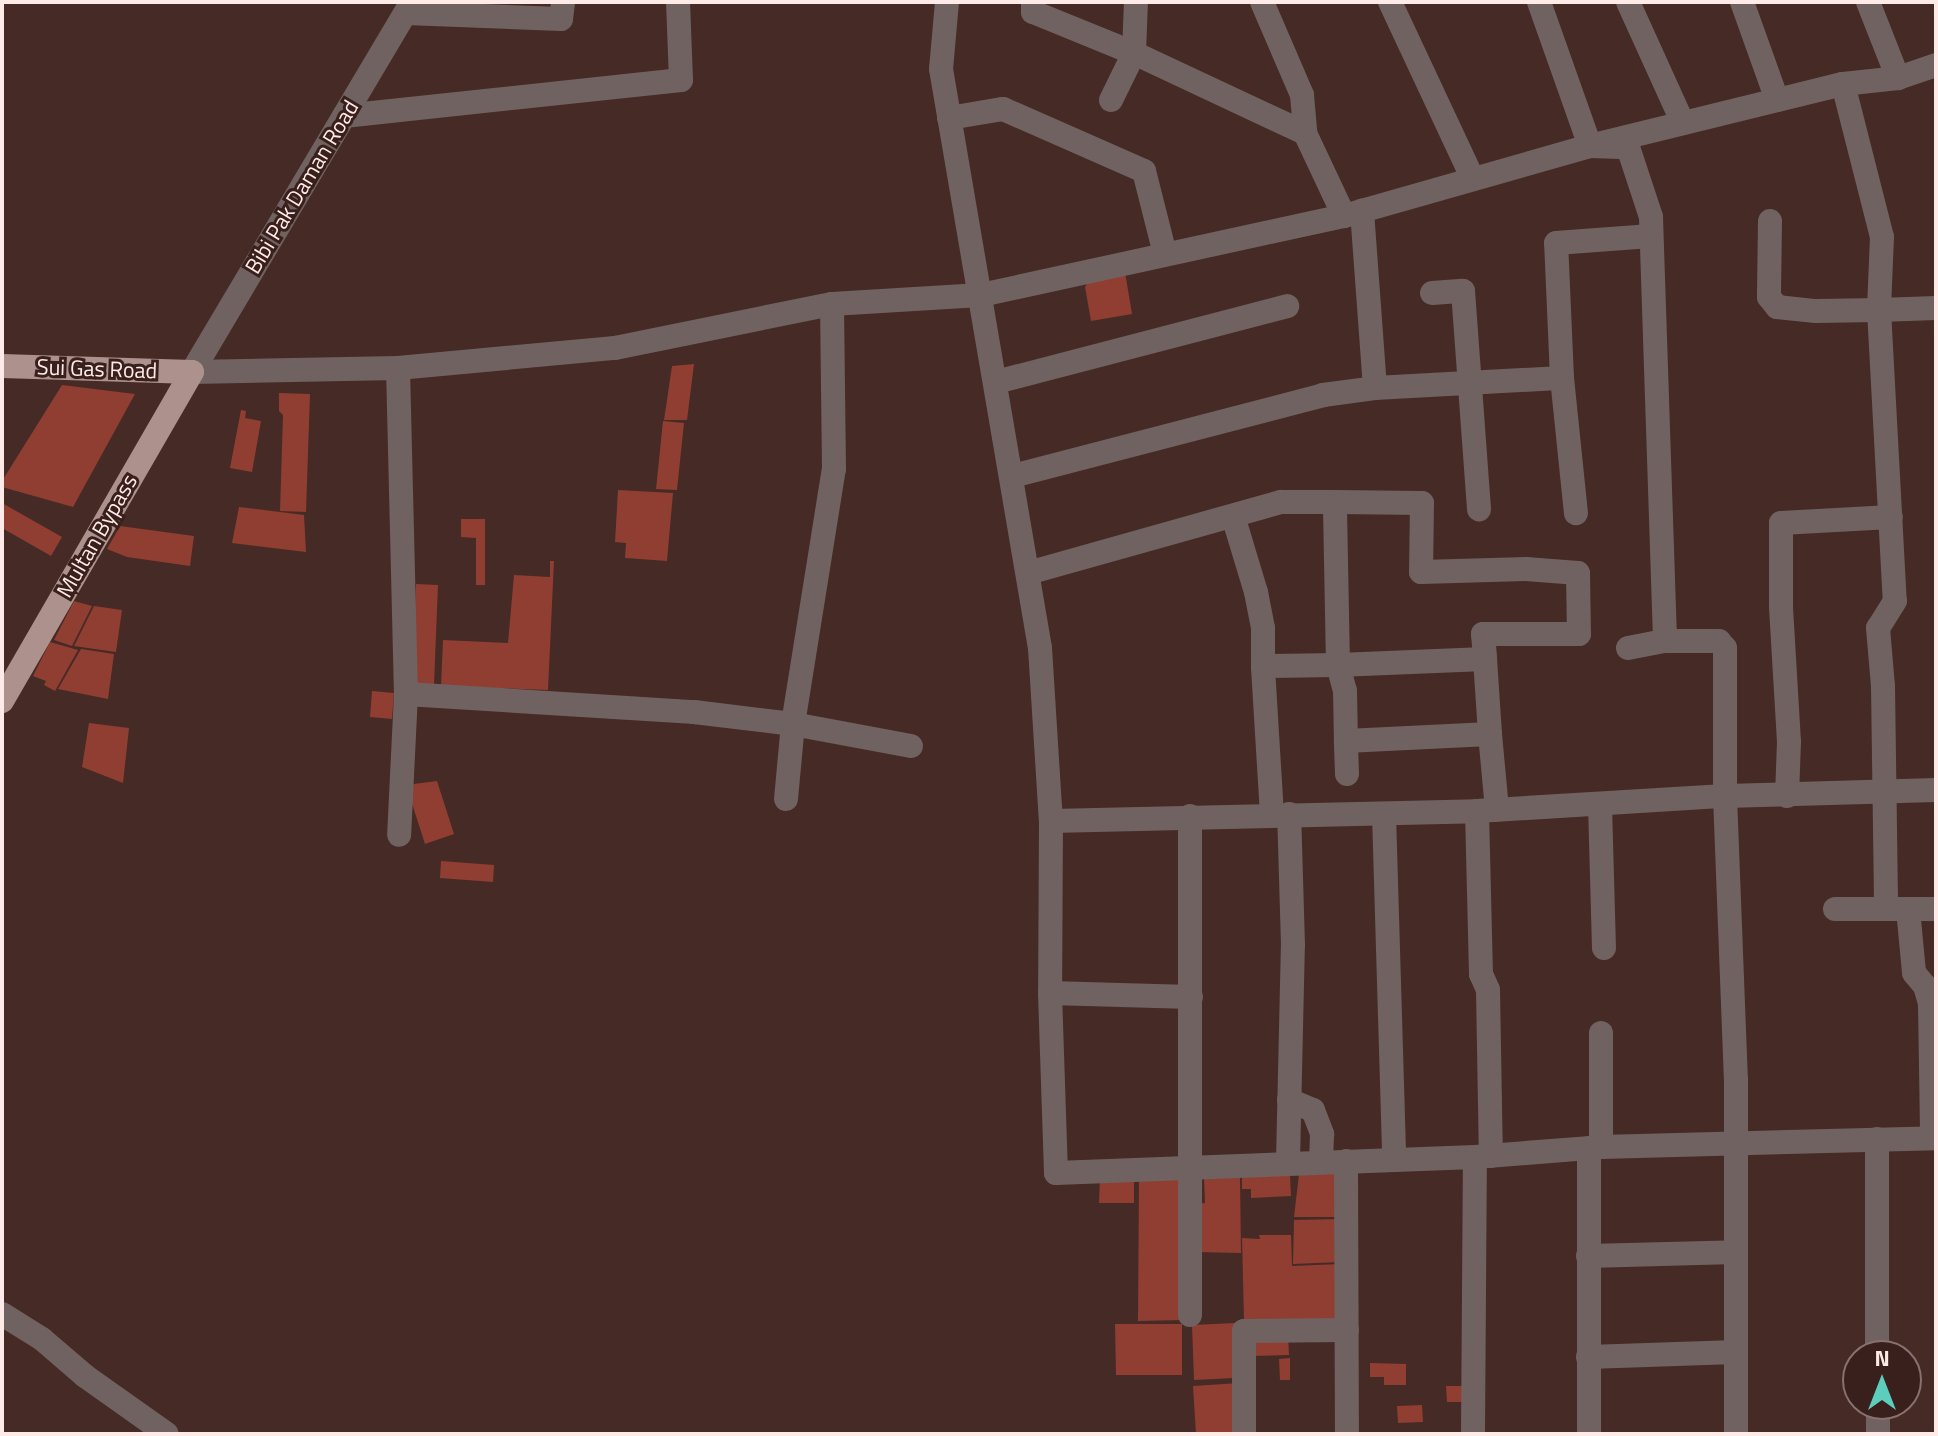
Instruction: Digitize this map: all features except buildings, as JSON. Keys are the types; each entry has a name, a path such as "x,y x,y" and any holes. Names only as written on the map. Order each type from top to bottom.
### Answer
{"main road":[{"name":"Sui Gas Road","path":"2,366 192,372"},
{"name":"Multan Bypass","path":"2,701 192,372"}],"street":[{"path":"409,8 561,19 563,2"},
{"path":"344,116 681,80 678,2"},
{"path":"947,2 941,69 1040,648 1051,821 1050,993 1056,1173 1288,1161 1483,1156 1595,1148 1934,1138 1930,1004 1925,986 1914,973 1897,909 1885,790 1878,628 1895,601 1879,310 1882,237 1843,84"},
{"path":"1033,2 1033,12 1134,53 1305,133"},
{"path":"1111,100 1134,53 1136,2"},
{"path":"1262,2 1302,95 1305,133 1353,213 1375,388"},
{"path":"1390,2 1473,179"},
{"path":"1539,2 1590,146"},
{"path":"1628,2 1683,123"},
{"path":"1742,2 1777,100"},
{"path":"1868,2 1898,78"},
{"name":"Bibi Pak Daman Road","path":"192,372 409,8"},
{"path":"192,372 398,368 615,348 832,304 981,295 1353,213 1590,146 1843,84 1898,78 1936,65"},
{"path":"949,118 1003,109 1144,171 1165,254"},
{"path":"1590,146 1628,147 1651,217 1665,641"},
{"path":"1770,221 1769,297 1777,307 1816,311 1936,308"},
{"path":"1576,513 1562,378 1556,243 1651,236"},
{"path":"1432,293 1463,291 1467,383 1479,509"},
{"path":"786,799 793,724 834,469 832,304"},
{"path":"996,382 1287,306"},
{"path":"398,368 406,694 399,835"},
{"path":"1013,476 1323,395 1375,388 1562,378"},
{"path":"1028,573 1281,502 1422,503 1421,572 1526,569 1578,573 1579,634 1483,634 1490,734 1481,974 1488,990 1473,1434"},
{"path":"1335,502 1338,665 1345,691 1347,774"},
{"path":"1233,516 1256,592 1263,628 1263,666 1293,945 1288,1161"},
{"path":"1787,796 1789,742 1781,606 1781,523 1891,517"},
{"path":"1628,648 1665,641 1719,641 1725,648 1725,796 1736,1143 1736,1434"},
{"path":"1263,666 1485,659"},
{"path":"406,694 694,712 793,724 911,746"},
{"path":"1346,741 1490,734"},
{"path":"1051,821 1487,811 1725,796 1936,790"},
{"path":"1600,805 1604,948"},
{"path":"1384,814 1394,1159"},
{"path":"1190,816 1190,1315"},
{"path":"1835,909 1936,909"},
{"path":"1050,993 1191,997"},
{"path":"1589,1434 1588,1256 1601,1033"},
{"path":"1289,1100 1313,1110 1322,1134 1321,1161"},
{"path":"1877,1139 1877,1340"},
{"path":"1346,1161 1347,1434"},
{"path":"1588,1256 1736,1252"},
{"path":"2,1314 42,1339 167,1434"},
{"path":"1244,1434 1244,1331 1347,1330"},
{"path":"1588,1357 1736,1352"}]}
